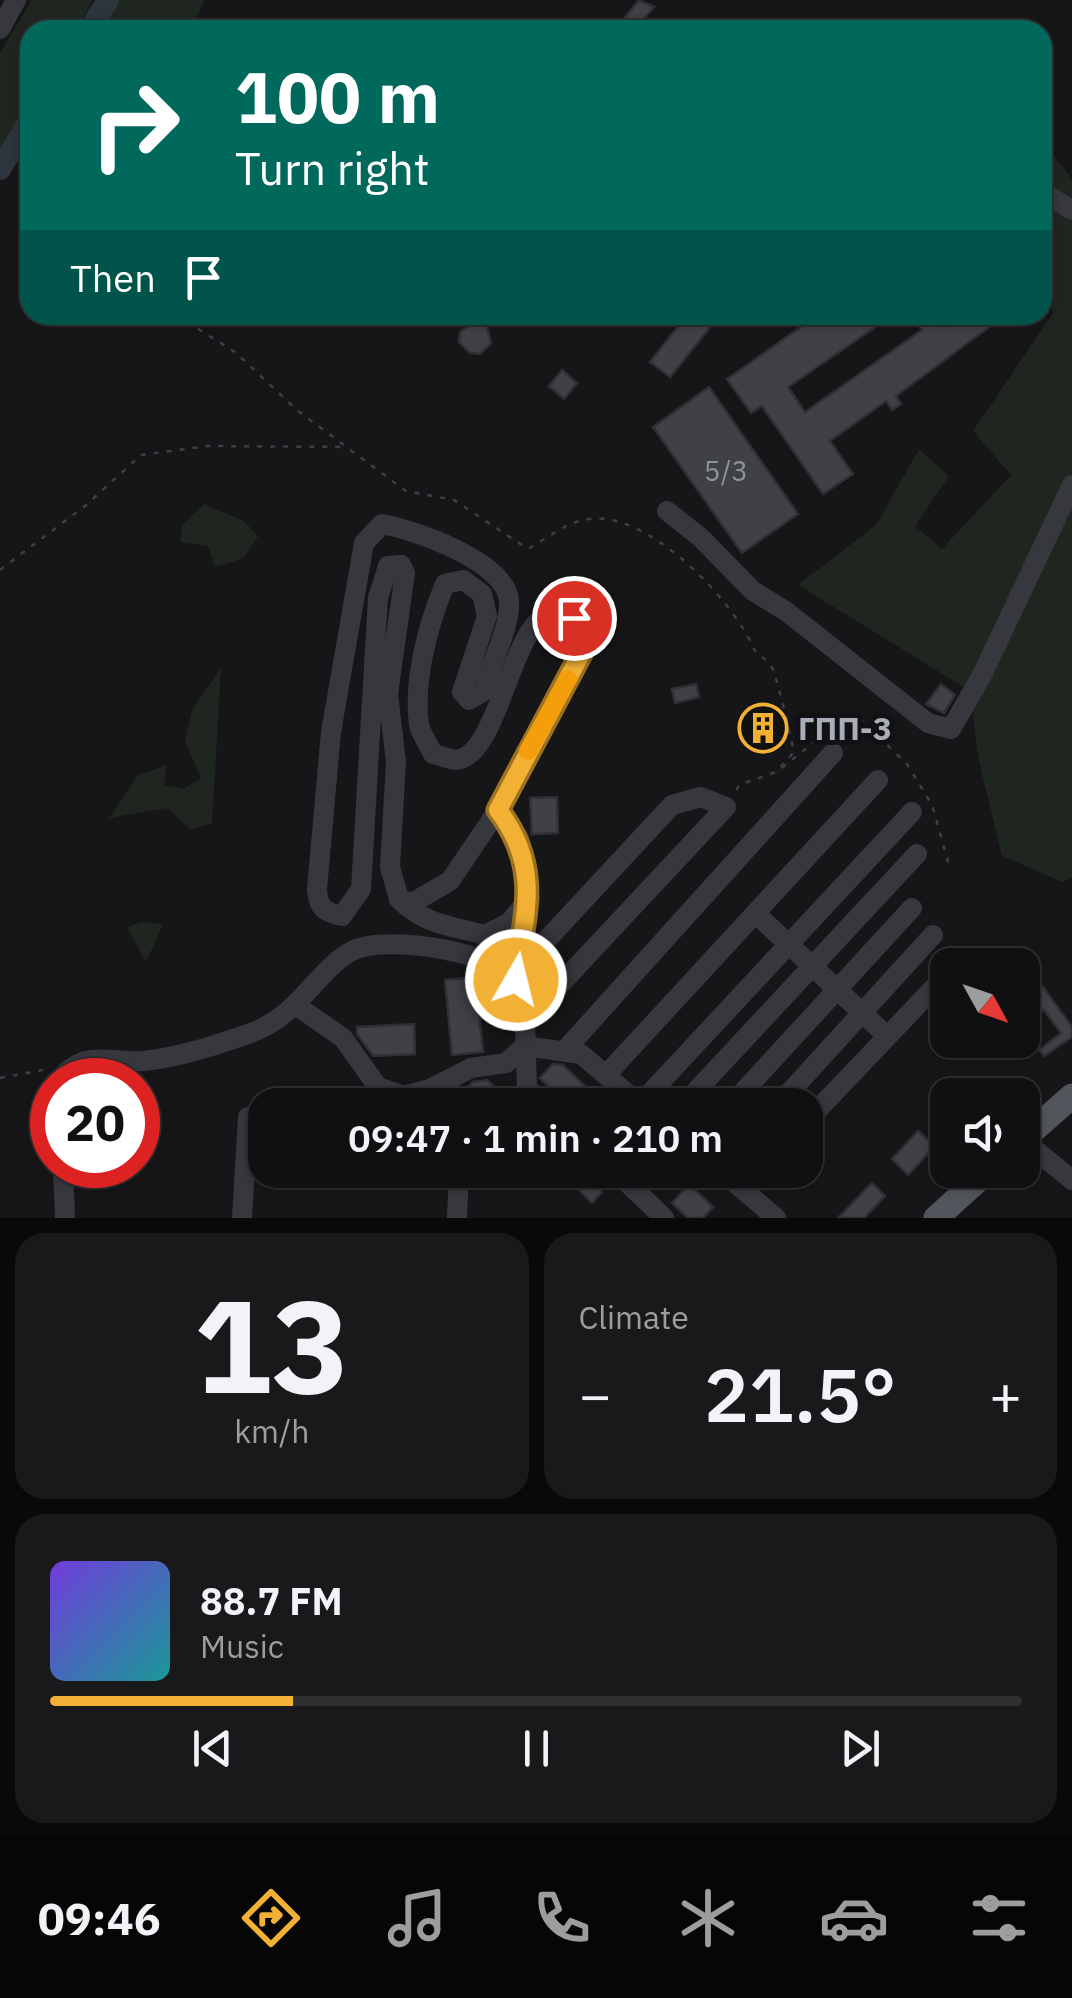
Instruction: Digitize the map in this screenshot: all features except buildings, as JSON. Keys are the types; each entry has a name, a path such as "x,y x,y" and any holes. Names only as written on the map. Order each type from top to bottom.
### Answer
{"main road":[{"path":"1040,1125 1072,1096"},
{"path":"936,1218 969,1188"}],"street":[{"path":"0,29 16,0"},
{"path":"667,510 700,537 753,592 787,612 928,723 951,729 982,675 1072,486"},
{"path":"398,899 412,903 450,880 498,810 582,652 583,626 561,612 542,616 526,633 484,737 470,754 455,760 434,754 419,727 421,693 429,628 445,584 463,580 482,594 486,616 462,692 469,700 476,700 484,691 509,600 500,578 466,556 410,529 382,524 364,543 331,732 316,889 318,903 326,912 342,916 361,889 378,598 388,566 401,565 405,573 388,694 396,762 390,867 398,899 428,921 443,927 459,924 485,935 509,922 530,899"},
{"path":"566,1048 833,753"},
{"path":"606,1075 878,780"},
{"path":"516,980 672,805 700,797 726,807 524,1022"},
{"path":"498,810 519,838 530,899 516,980 524,1022 527,1088"},
{"path":"656,1088 787,942 912,812"},
{"path":"700,1088 917,854"},
{"path":"746,1088 912,908"},
{"path":"756,912 887,1036"},
{"path":"794,1088 933,936"},
{"path":"160,1058 187,1054 256,1032 298,1006 343,956 375,945 474,954 494,962 516,980"},
{"path":"823,1104 930,992"},
{"path":"298,1006 343,1038 378,1086 404,1096 430,1089 470,1068 506,1063 525,1046 566,1048 581,1054 621,1088"},
{"path":"242,1218 248,1118"},
{"path":"1040,1154 1072,1180"},
{"path":"64,1188 65,1218"},
{"path":"457,1218 458,1188"},
{"path":"633,1188 664,1218"},
{"path":"743,1189 776,1218"}],"path":[{"path":"192,325 235,352 298,411 406,491 464,505 528,549 566,526 592,519 632,525 664,542 743,622 754,653 772,666 794,752 776,772 740,785 726,807"},
{"path":"0,570 85,506 141,455 208,446 350,447"},
{"path":"0,1078 30,1076"}],"shaded area":[{"path":"32,0 93,0 81,20 20,20 20,118 0,150 0,53"},
{"path":"116,0 204,0 197,20 103,20"},
{"path":"1052,154 1072,179 1072,201 1052,188"},
{"path":"1058,208 1072,221 1072,878 1062,882 1002,856 978,757 970,691 798,585 876,525 919,449 949,476 915,526 942,549 1011,475 973,431 1045,325 1052,325 1052,209"},
{"path":"204,504 244,521 258,536 244,558 215,567 208,546 180,542 183,524"},
{"path":"221,668 212,824 190,829 167,808 109,818 138,775 167,765 164,785 184,789 201,778 185,741 192,710"},
{"path":"141,922 163,924 146,962 127,927"}],"waterway":[{"path":"95,20 108,0"},
{"path":"0,169 20,136"}],"slow traffic":[{"path":"528,751 568,679"}],"place":[{"name":"ГПП-3","path":"763,728"}],"route":[{"path":"516,980 517,986 515,974 530,899 519,838 498,810 582,652 583,626 574,618"}]}
